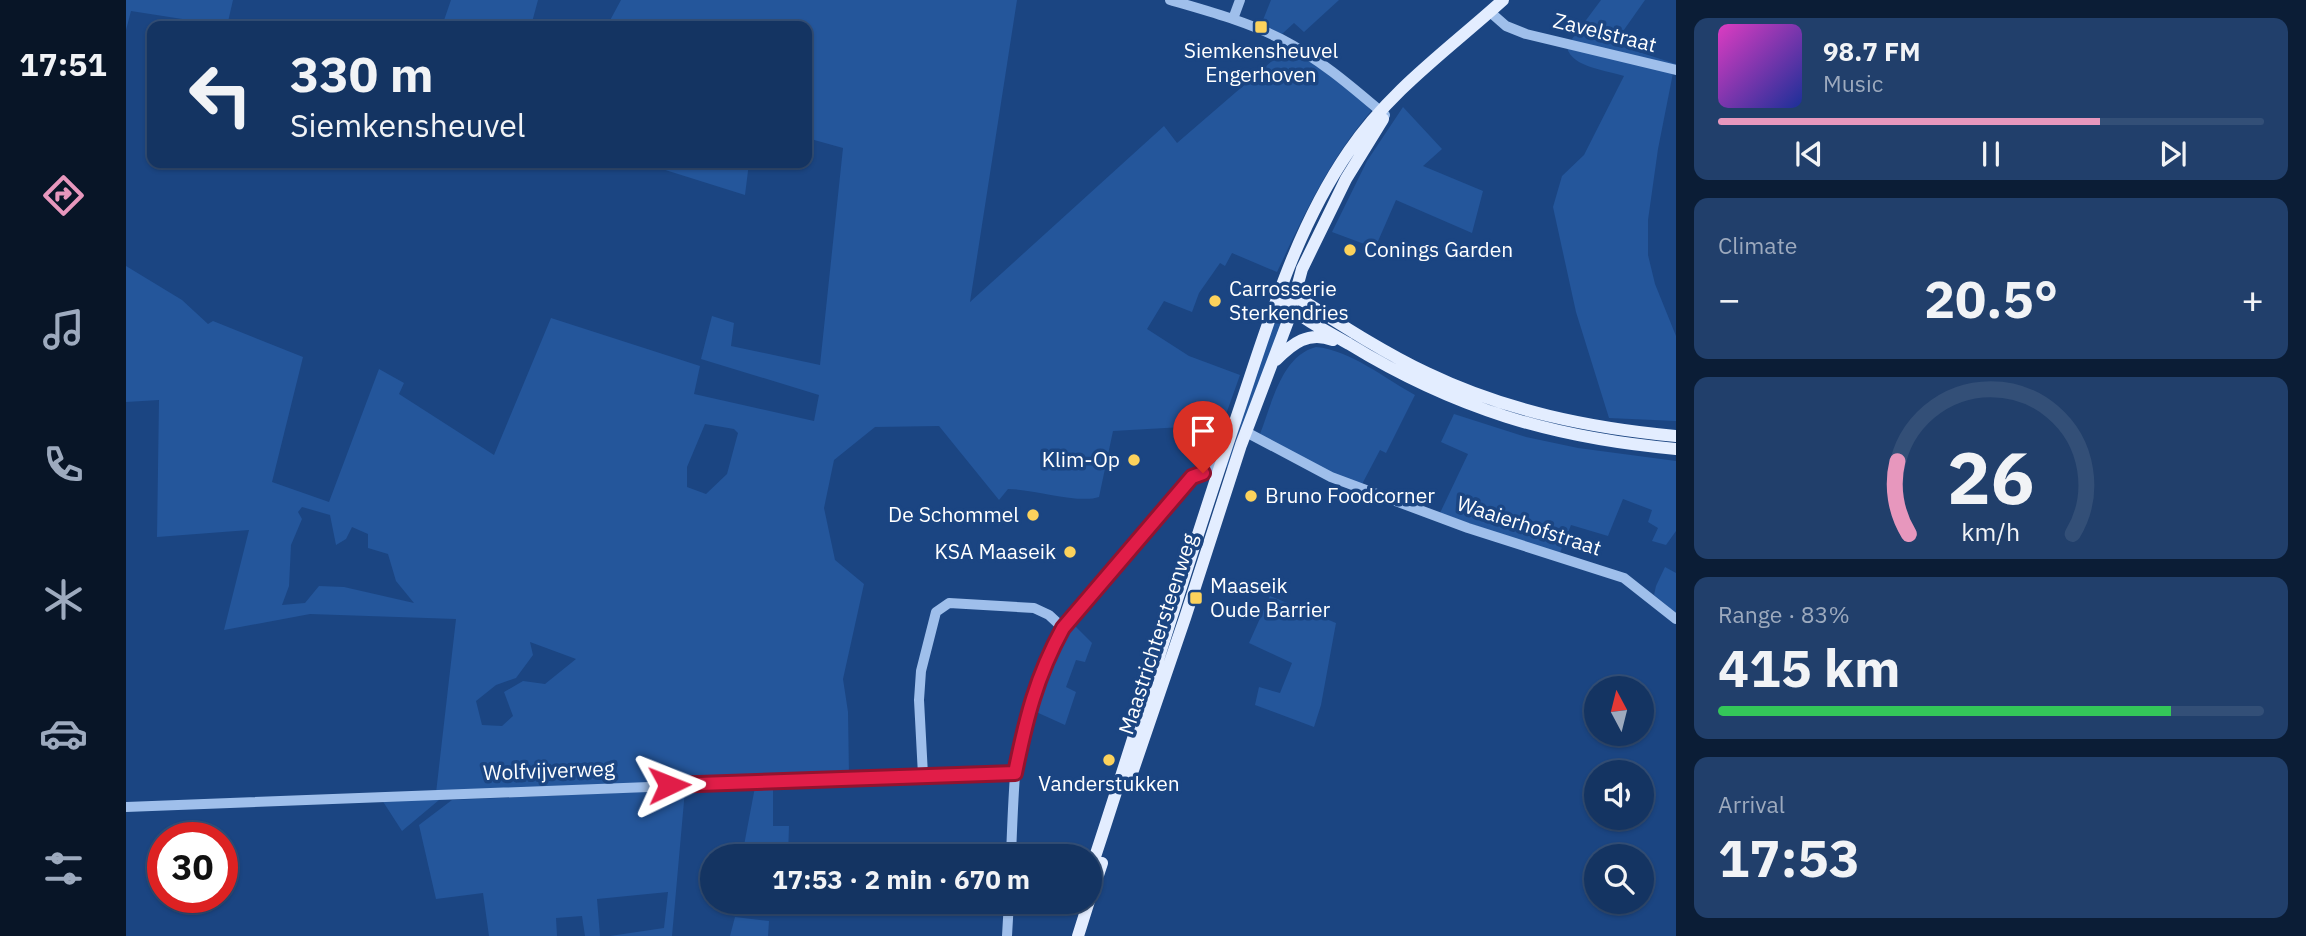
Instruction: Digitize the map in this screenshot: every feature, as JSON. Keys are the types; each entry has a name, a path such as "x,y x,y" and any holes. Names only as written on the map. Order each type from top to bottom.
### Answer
{"main road":[{"name":"Maastrichtersteenweg","path":"1099,844 1174,608 1211,479 1221,464 1278,296 1321,198 1401,90 1503,0"},
{"name":"Maastrichtersteenweg","path":"1102,864 1229,479 1294,303 1308,253 1354,154"},
{"path":"1278,296 1418,368 1499,402 1582,423 1676,436"},
{"path":"1294,303 1376,361"},
{"path":"1273,363 1298,341 1313,336 1333,340 1429,388 1495,415 1584,437 1676,449"},
{"path":"1174,608 1176,617 1185,618"},
{"path":"1069,936 1077,914"},
{"name":"Maastrichtersteenweg","path":"1078,936 1085,914"}],"street":[{"path":"1170,0 1233,19 1286,42 1339,75 1382,113"},
{"path":"1233,19 1240,0"},
{"name":"Zavelstraat","path":"1490,12 1506,26 1526,34 1676,70"},
{"name":"Waaierhofstraat","path":"1246,432 1305,466 1331,477 1468,528 1613,573 1637,587 1676,619"},
{"path":"1012,844 1015,773 1030,705 1049,654 1063,628 1192,477 1211,479"},
{"path":"923,775 919,699 925,652 936,611 949,603 1034,608 1049,615 1063,628"},
{"name":"Wolfvijverweg","path":"126,807 1015,773"},
{"path":"1007,936 1008,914"}],"shaded area":[{"path":"126,0 233,0 228,21 195,21 131,11 126,30"},
{"path":"451,0 538,0 532,21 444,21"},
{"path":"621,0 1017,0 970,302 1164,126 1177,143 1286,49 1333,75 1356,93 1371,111 1330,169 1277,272 1232,253 1225,266 1220,263 1199,293 1192,312 1164,301 1147,329 1189,356 1240,375 1214,448 1200,426 1113,431 1099,497 1090,499 1008,489 999,500 939,426 875,427 834,460 824,508 835,560 864,584 843,679 848,712 849,775 436,793 456,619 310,614 224,630 249,530 157,537 159,400 126,402 126,266 182,300 208,324 213,321 303,357 272,482 329,502 379,369 404,383 399,394 494,455 551,318 700,366 694,394 814,421 819,395 701,359 712,316 734,323 731,346 820,365 843,148 812,139 812,21 610,21","holes":["705,424 734,429 738,433 727,474 706,494 687,487 687,467","302,507 330,515 336,545 346,539 352,527 368,534 368,548 388,554 396,581 414,603 344,587 319,586 305,603 282,605 289,586 291,545 302,519 298,512","530,642 576,659 545,684 523,681 504,692 513,716 502,726 482,725 476,701 496,685 516,678 533,655"]},
{"path":"1271,0 1339,0 1304,32 1294,23 1282,34 1261,25"},
{"path":"1601,0 1645,0 1614,44 1676,64 1676,68 1569,43"},
{"path":"1567,48 1673,73 1648,220 1648,255 1655,284 1676,336 1676,421 1609,418 1576,312 1553,207 1562,176 1584,155 1624,76 1583,64 1570,55"},
{"path":"1403,107 1442,149 1423,166 1483,191 1472,233 1396,200 1375,248 1332,232 1367,161"},
{"path":"659,168 748,168 745,195"},
{"path":"1271,321 1284,325 1228,468 1226,467"},
{"path":"1316,347 1355,359 1415,395 1386,453 1380,450 1361,486 1333,476 1260,434 1286,371 1304,352"},
{"path":"1454,414 1526,437 1578,448 1676,461 1676,531 1666,545 1652,541 1658,528 1648,522 1652,510 1623,499 1608,536 1571,525 1559,555 1440,513 1468,454 1441,442"},
{"path":"1665,567 1676,573 1676,613 1654,595"},
{"path":"1270,596 1336,623 1321,705 1314,727 1255,705 1259,687 1280,693 1292,663 1249,643"},
{"path":"1074,625 1092,643 1085,662 1076,660 1066,687 1076,692 1065,725 1034,711 1043,676 1053,653"},
{"path":"773,786 773,826 789,826 788,844 744,844 755,787"},
{"path":"685,790 672,936 610,936 664,928 668,892 597,899 600,936 585,936 582,916 556,918 557,936 489,936 483,893 436,899 419,825 452,800"},
{"path":"382,800 439,800 402,831"},
{"path":"735,917 769,921 768,936 730,936"}],"place":[{"name":"Siemkensheuvel Engerhoven","path":"1261,27"},
{"name":"Conings Garden","path":"1350,250"},
{"name":"Carrosserie Sterkendries","path":"1215,301"},
{"name":"Klim-Op","path":"1134,460"},
{"name":"Bruno Foodcorner","path":"1251,496"},
{"name":"De Schommel","path":"1033,515"},
{"name":"KSA Maaseik","path":"1070,552"},
{"name":"Maaseik Oude Barrier","path":"1196,598"},
{"name":"Vanderstukken","path":"1109,760"}],"route":[{"path":"669,785 1015,773 1030,705 1049,654 1063,628 1192,477 1203,473"}]}
